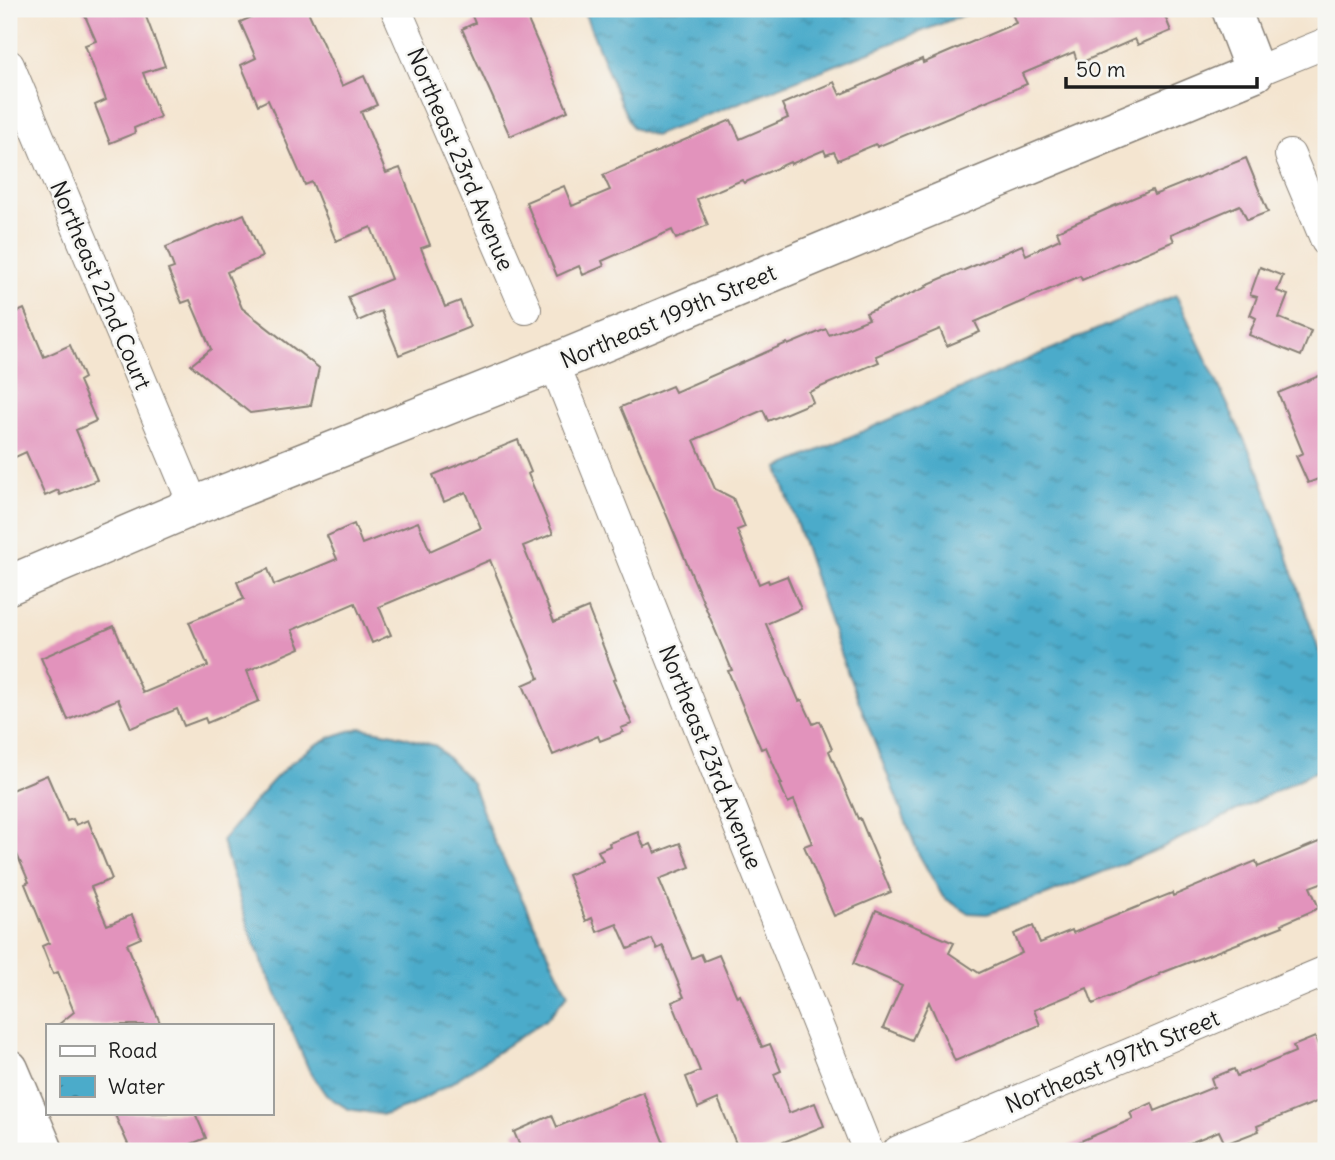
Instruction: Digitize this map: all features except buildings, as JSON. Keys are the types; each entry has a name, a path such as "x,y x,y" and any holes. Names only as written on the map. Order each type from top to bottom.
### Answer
{"street":[{"name":"Northeast 23rd Avenue","path":"396,9 526,309"},
{"path":"1231,9 1255,72"},
{"name":"Northeast 199th Street","path":"9,585 194,506 554,363 1326,43"},
{"name":"Northeast 22nd Court","path":"9,65 194,506"},
{"path":"1290,155 1326,241"},
{"name":"Northeast 23rd Avenue","path":"554,363 868,1151"},
{"name":"Northeast 197th Street","path":"898,1151 1326,971"},
{"path":"9,1069 44,1151"}],"water":[{"path":"583,9 979,9 654,136 633,128"},
{"path":"1176,295 1259,471 1326,672 1326,768 1159,849 1046,895 987,914 968,913 943,897 918,853 841,656 778,468"},
{"path":"361,728 436,746 472,783 491,834 568,994 547,1019 448,1085 410,1106 384,1115 348,1109 326,1095 309,1070 251,936 222,841 258,797 298,758 329,738"}]}
